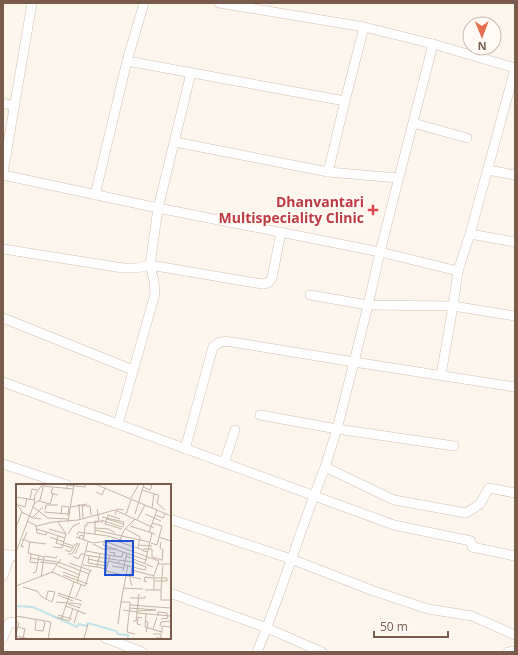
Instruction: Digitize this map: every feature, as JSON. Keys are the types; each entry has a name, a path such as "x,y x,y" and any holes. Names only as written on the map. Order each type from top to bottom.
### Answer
{"street":[{"path":"32,3 3,174 95,195 380,252 458,271"},
{"path":"95,195 127,61 144,3"},
{"path":"219,3 364,27 433,44 515,70 470,234 458,271 441,376"},
{"path":"328,172 364,27"},
{"path":"257,652 325,467 337,429 398,178 433,44"},
{"path":"127,61 345,101"},
{"path":"118,424 155,294 154,281 150,265 158,208 191,73"},
{"path":"3,103 14,106"},
{"path":"505,106 515,108"},
{"path":"413,123 467,138"},
{"path":"175,142 328,172 398,178"},
{"path":"488,170 515,175"},
{"path":"3,249 123,268 137,268 150,265 263,284 268,283 272,278 281,232"},
{"path":"470,234 515,242"},
{"path":"310,295 368,305 453,306 515,316"},
{"path":"3,318 133,370"},
{"path":"185,449 213,347 218,342 232,342 515,387"},
{"path":"3,382 394,525 471,541 472,547 515,556"},
{"path":"260,415 337,429 454,446"},
{"path":"224,463 235,430"},
{"path":"3,464 63,484"},
{"path":"325,467 394,500 466,513 480,504 489,488 515,493"},
{"path":"171,519 291,559 372,590 428,609 472,616 515,635"},
{"path":"3,576 10,555"},
{"path":"171,593 267,628 322,652"},
{"path":"3,638 9,623 14,623"},
{"path":"108,639 142,652"},
{"path":"508,652 515,651"}],"place":[{"name":"Dhanvantari Multispeciality Clinic","path":"373,210"}]}
